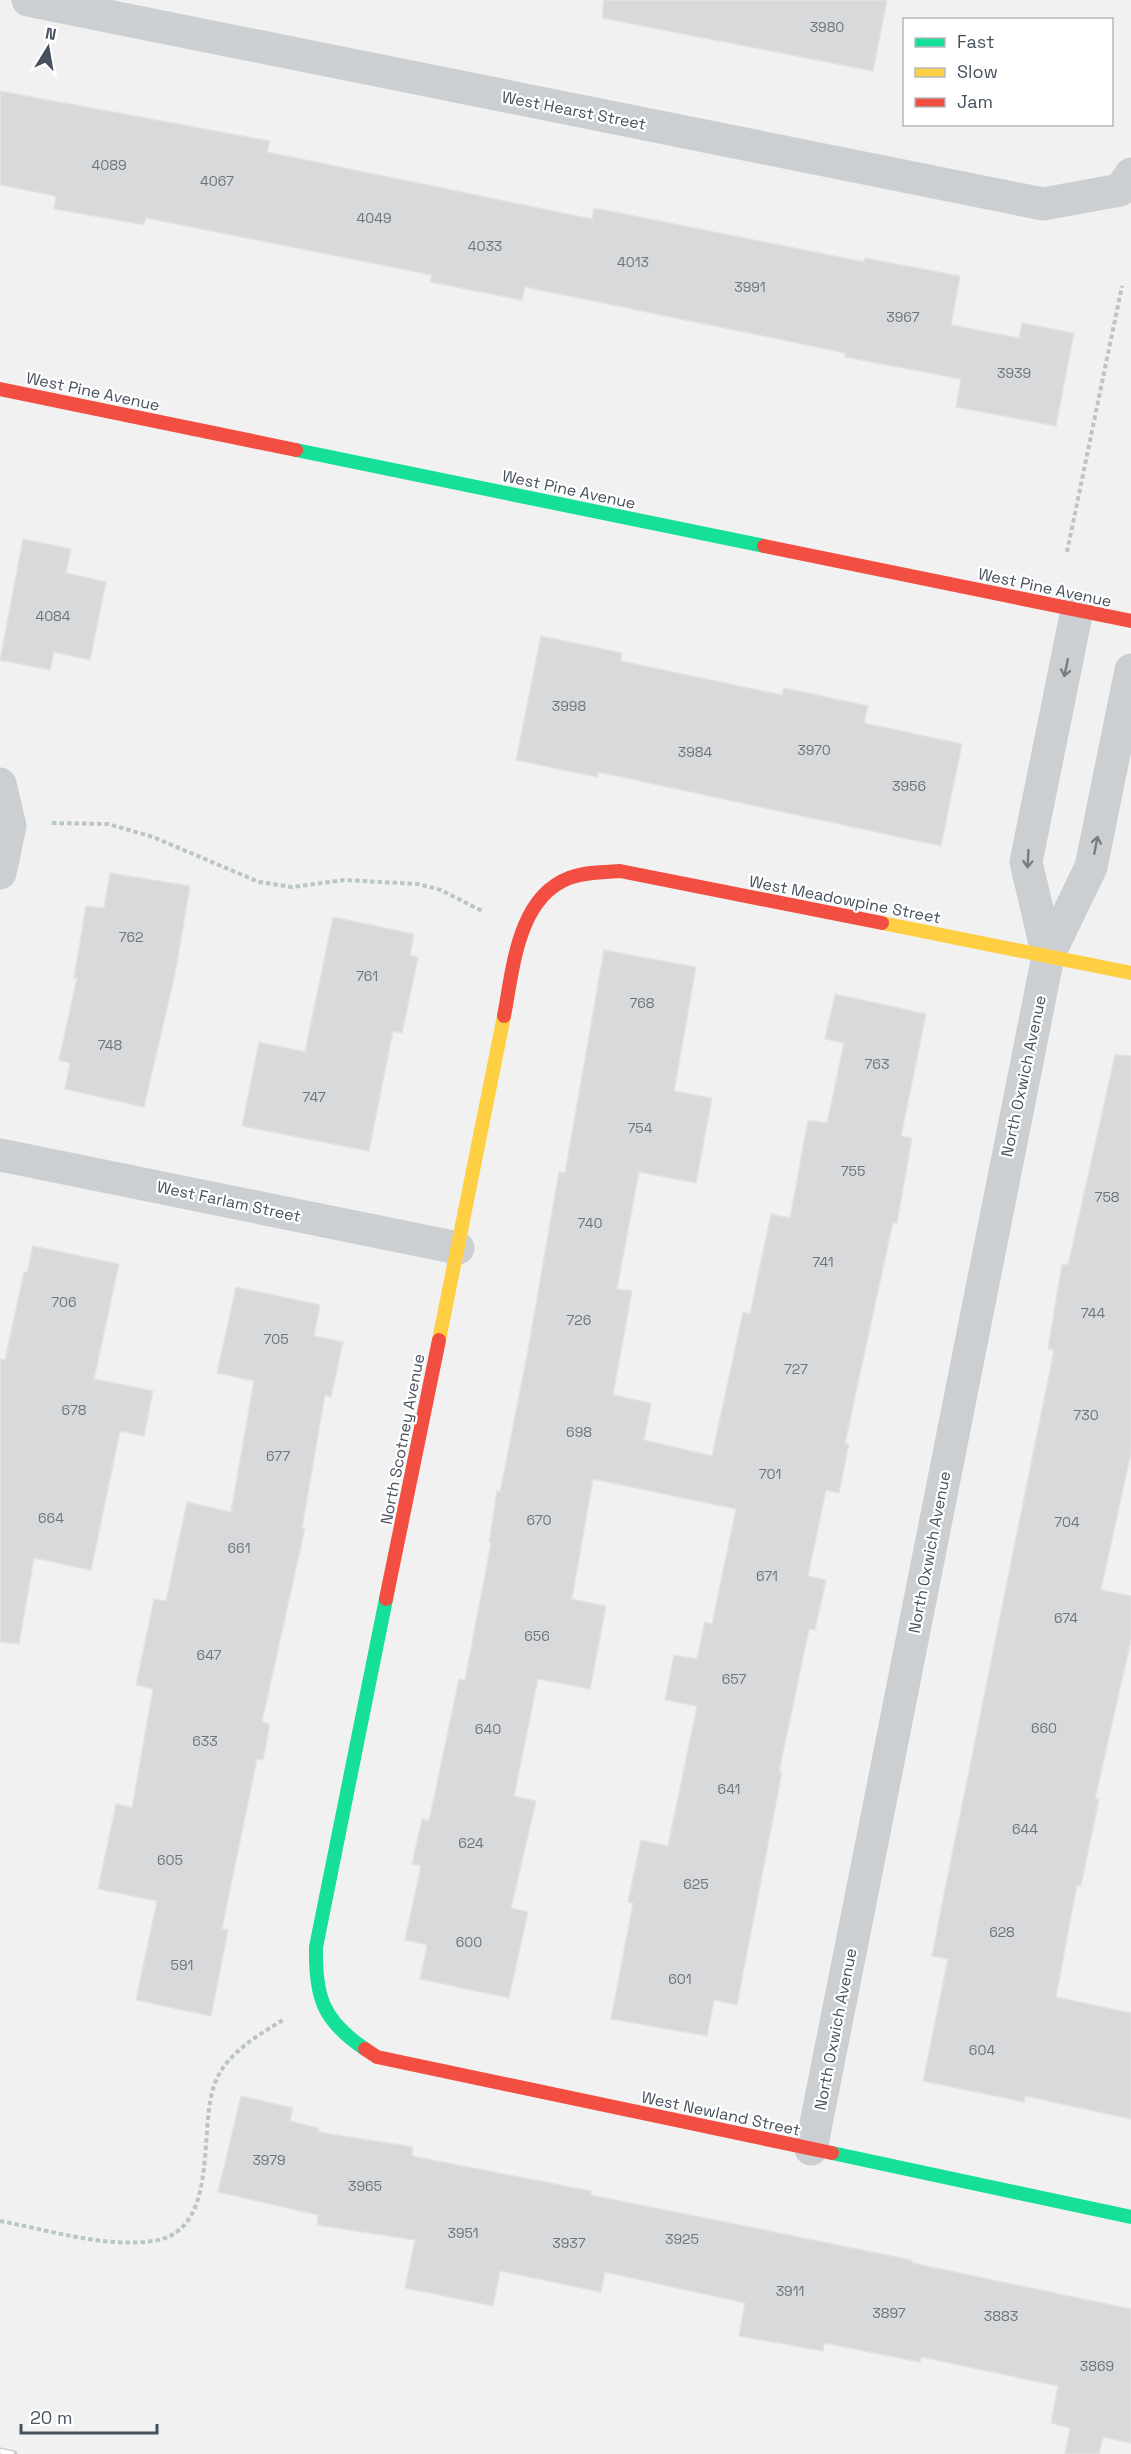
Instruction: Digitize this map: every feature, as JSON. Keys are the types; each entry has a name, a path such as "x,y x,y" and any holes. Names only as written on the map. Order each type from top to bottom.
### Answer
{"street":[{"name":"West Hearst Street","path":"28,0 1043,204 1126,182"},
{"name":"West Pine Avenue","path":"0,389 1131,621"},
{"name":"North Oxwich Avenue","path":"1048,956 1026,862 1077,610"},
{"name":"North Oxwich Avenue","path":"811,2149 1048,956 1091,867 1131,670"},
{"path":"0,784 10,826 0,873"},
{"name":"West Meadowpine Street","path":"553,885 585,872 620,871 1131,973"},
{"name":"North Scotney Avenue","path":"321,2008 314,1980 316,1947 520,937 532,909 553,885"},
{"name":"West Farlam Street","path":"0,1155 458,1248"},
{"name":"West Newland Street","path":"321,2008 345,2036 377,2057 1131,2217"}],"path":[{"path":"1067,552 1122,285"},
{"path":"52,823 108,824 153,837 259,882 292,886 344,880 418,884 441,890 482,911"},
{"path":"0,2221 113,2242 154,2241 182,2231 194,2211 202,2183 213,2088 227,2061 252,2039 282,2020"}],"building":[{"path":"604,0 887,0 873,71 602,18"},
{"path":"0,91 270,141 267,152 592,219 594,208 864,262 865,258 960,276 951,325 1019,338 1022,323 1074,333 1056,426 956,407 961,379 845,357 846,353 525,287 522,300 430,282 432,275 146,218 144,225 54,209 56,196 0,185"},
{"path":"23,539 71,549 66,573 106,582 90,660 54,652 50,670 0,660"},
{"path":"541,636 622,653 621,661 782,695 784,688 868,706 864,723 962,744 941,846 598,772 597,777 516,760"},
{"path":"110,873 190,886 175,974 144,1107 65,1089 70,1063 59,1060 77,978 74,978 86,906 104,908"},
{"path":"333,917 414,934 410,955 418,958 402,1033 393,1031 369,1151 242,1126 259,1042 305,1052"},
{"path":"604,950 696,967 674,1091 712,1098 696,1183 639,1172 617,1289 632,1291 613,1395 651,1403 644,1440 712,1456 743,1312 750,1314 771,1214 790,1218 808,1120 827,1123 844,1043 825,1039 835,994 926,1014 901,1136 912,1138 897,1223 893,1222 845,1443 849,1444 839,1493 826,1490 808,1576 826,1580 815,1630 809,1629 779,1772 782,1772 737,2005 714,2000 707,2036 611,2019 633,1903 628,1902 641,1840 668,1846 697,1706 665,1700 674,1655 697,1659 705,1622 712,1624 736,1509 593,1479 572,1599 606,1606 590,1689 538,1679 514,1796 536,1801 511,1908 528,1912 509,1998 420,1979 427,1945 405,1940 421,1866 412,1864 422,1819 429,1821 459,1679 465,1680 491,1543 489,1542 497,1491 500,1492 528,1350 559,1172 565,1173"},
{"path":"1115,1055 1131,1056 1131,1453 1101,1590 1131,1596 1131,1640 1095,1799 1099,1799 1081,1886 1077,1885 1056,1997 1131,2013 1131,2119 1025,2096 1024,2102 923,2081 948,1959 932,1956 1054,1350 1048,1349 1062,1264 1068,1265"},
{"path":"33,1246 119,1264 94,1379 153,1391 144,1436 120,1431 91,1570 34,1558 19,1644 0,1642 0,1359 5,1360 24,1272 27,1272"},
{"path":"236,1287 320,1305 314,1336 343,1342 331,1397 325,1395 302,1528 305,1528 262,1722 270,1724 263,1760 257,1759 222,1929 228,1930 211,2016 136,2000 157,1901 98,1889 116,1804 132,1808 153,1689 136,1685 154,1599 166,1601 187,1502 231,1512 254,1381 217,1373"},
{"path":"241,2096 293,2108 290,2121 319,2128 318,2132 413,2147 412,2156 591,2191 591,2195 912,2260 912,2263 1131,2309 1131,2443 1103,2437 1099,2454 1065,2454 1070,2428 1051,2423 1058,2386 921,2357 920,2362 824,2343 823,2351 739,2336 745,2303 605,2272 601,2292 500,2271 493,2306 405,2288 415,2240 317,2225 318,2215 218,2192"}],"railway":[{"path":"0,2451 14,2454"}],"traffic: fast":[{"path":"296,450 764,546"},
{"path":"365,2049 339,2028 324,2006 317,1980 316,1947 386,1599"},
{"path":"832,2153 1131,2217"}],"traffic: slow":[{"path":"882,923 1131,973"},
{"path":"439,1340 504,1016"}],"traffic: jam":[{"path":"0,389 296,450"},
{"path":"764,546 1131,621"},
{"path":"504,1016 515,957 528,918 538,902 552,888 575,876 620,871 882,923"},
{"path":"386,1599 439,1340"},
{"path":"365,2049 377,2057 832,2153"}]}
